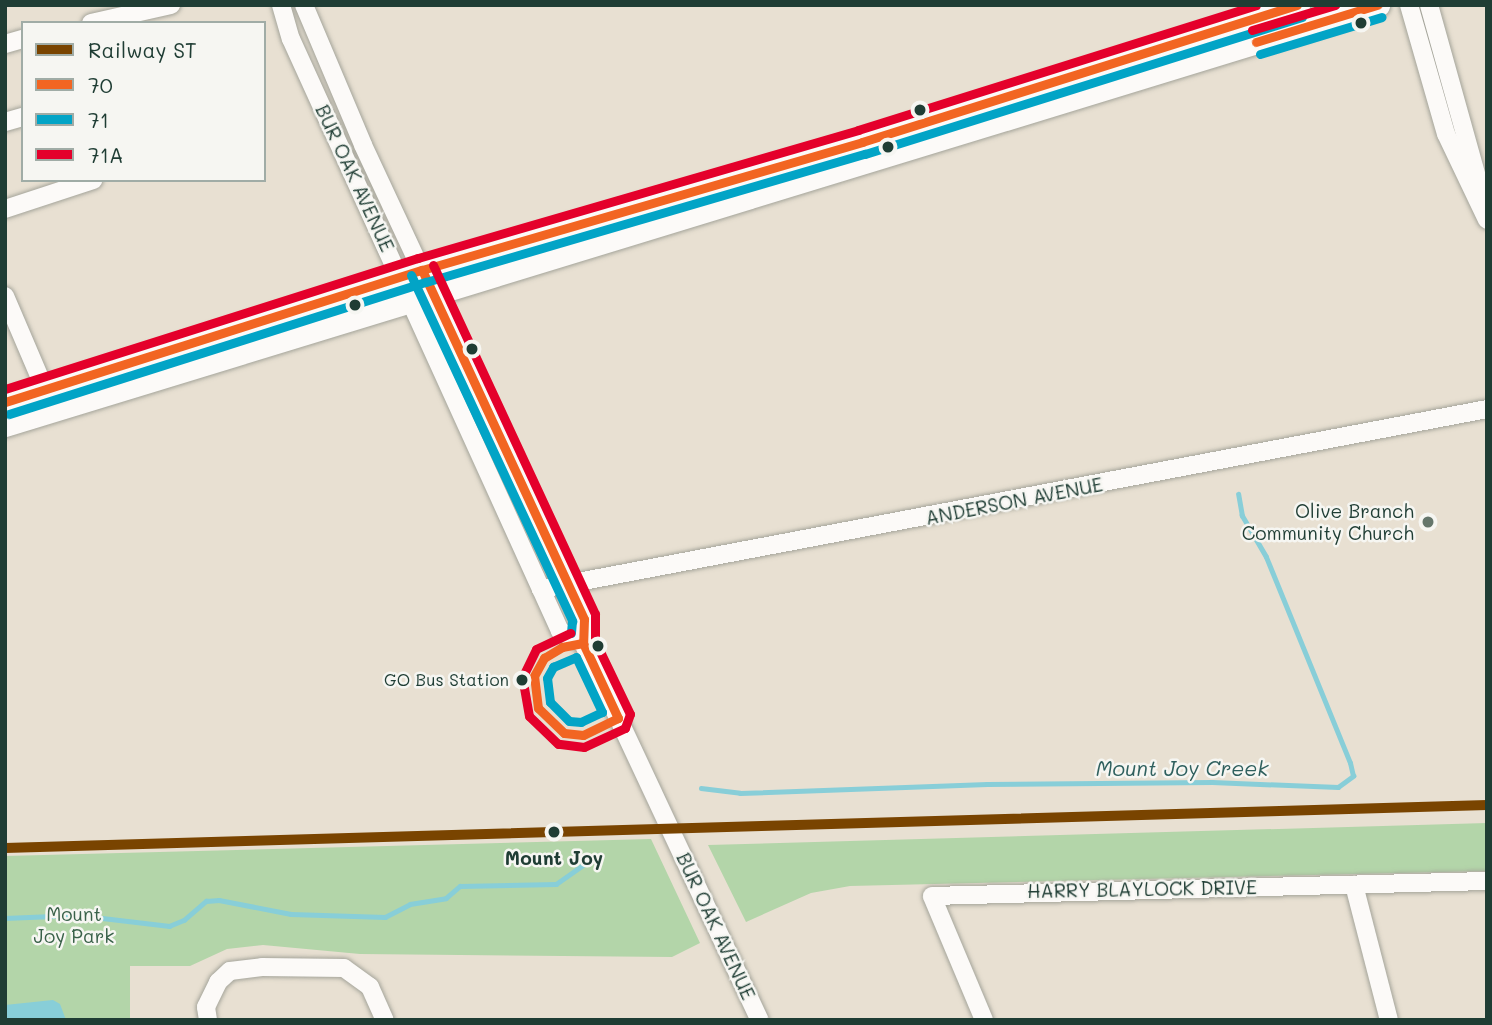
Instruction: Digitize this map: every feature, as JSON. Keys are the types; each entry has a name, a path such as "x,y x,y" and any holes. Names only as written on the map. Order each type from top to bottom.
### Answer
{"main road":[{"path":"5,402 412,274 862,142 1298,5"},
{"path":"5,425 424,300 1378,5"}],"street":[{"path":"100,21 171,5"},
{"name":"BUR OAK AVENUE","path":"281,5 291,39 568,585 584,619 583,643 760,1020"},
{"name":"BUR OAK AVENUE","path":"304,5 412,274"},
{"path":"1409,5 1446,134 1487,219"},
{"path":"1429,5 1487,219"},
{"path":"5,209 87,182"},
{"path":"5,296 46,390"},
{"name":"BUR OAK AVENUE","path":"424,300 560,631 583,643"},
{"name":"ANDERSON AVENUE","path":"541,589 1487,409"},
{"name":"HARRY BLAYLOCK DRIVE","path":"984,1020 932,896 1487,881"},
{"path":"1354,885 1383,1018"},
{"path":"208,1020 206,1007 218,982 230,971 262,967 344,968 369,987 385,1020"}],"green space":[{"path":"1487,823 1487,871 850,886 811,893 746,922 708,845"},
{"name":"Mount Joy Park","path":"651,839 700,943 672,957 360,954 263,945 227,949 190,966 130,966 130,1020 5,1020 5,856"}],"water":[{"path":"53,1000 60,1004 66,1020 5,1020 5,1005"}],"waterway":[{"name":"Mount Joy Creek","path":"701,788 740,793 987,784 1212,782 1338,787 1353,776 1350,763 1266,557 1242,516 1238,494"},
{"name":"Mount Joy Creek","path":"5,918 77,915 169,926 184,920 206,901 219,900 291,914 385,917 410,904 446,898 460,886 556,884 596,856"}],"rail line":[{"name":"ST","path":"5,848 1487,805"}],"transit line":[{"name":"71A","path":"5,389 418,258 858,130 1256,5"},
{"name":"70","path":"5,402 422,270 862,142 1297,5"},
{"name":"71A","path":"1252,30 1335,5"},
{"name":"70","path":"1256,42 1377,5"},
{"name":"71","path":"9,414 426,282 865,154 1302,17"},
{"name":"71","path":"1260,54 1382,17"},
{"name":"71A","path":"433,265 595,614 595,641 630,714 625,728 584,747 558,744 529,716 522,678 536,649 571,633"},
{"name":"70","path":"422,270 584,619 583,643"},
{"name":"71","path":"411,275 572,621 571,633"},
{"name":"70","path":"583,643 618,718 583,735 564,733 538,708 534,676 544,658 562,647 583,643"},
{"name":"71","path":"576,657 602,712 581,722 569,721 550,702 547,678 553,667 576,657"}],"place":[{"name":"Olive Branch Community Church","path":"1428,522"},
{"name":"GO Bus Station","path":"522,680"},
{"name":"Mount Joy","path":"554,832"}]}
